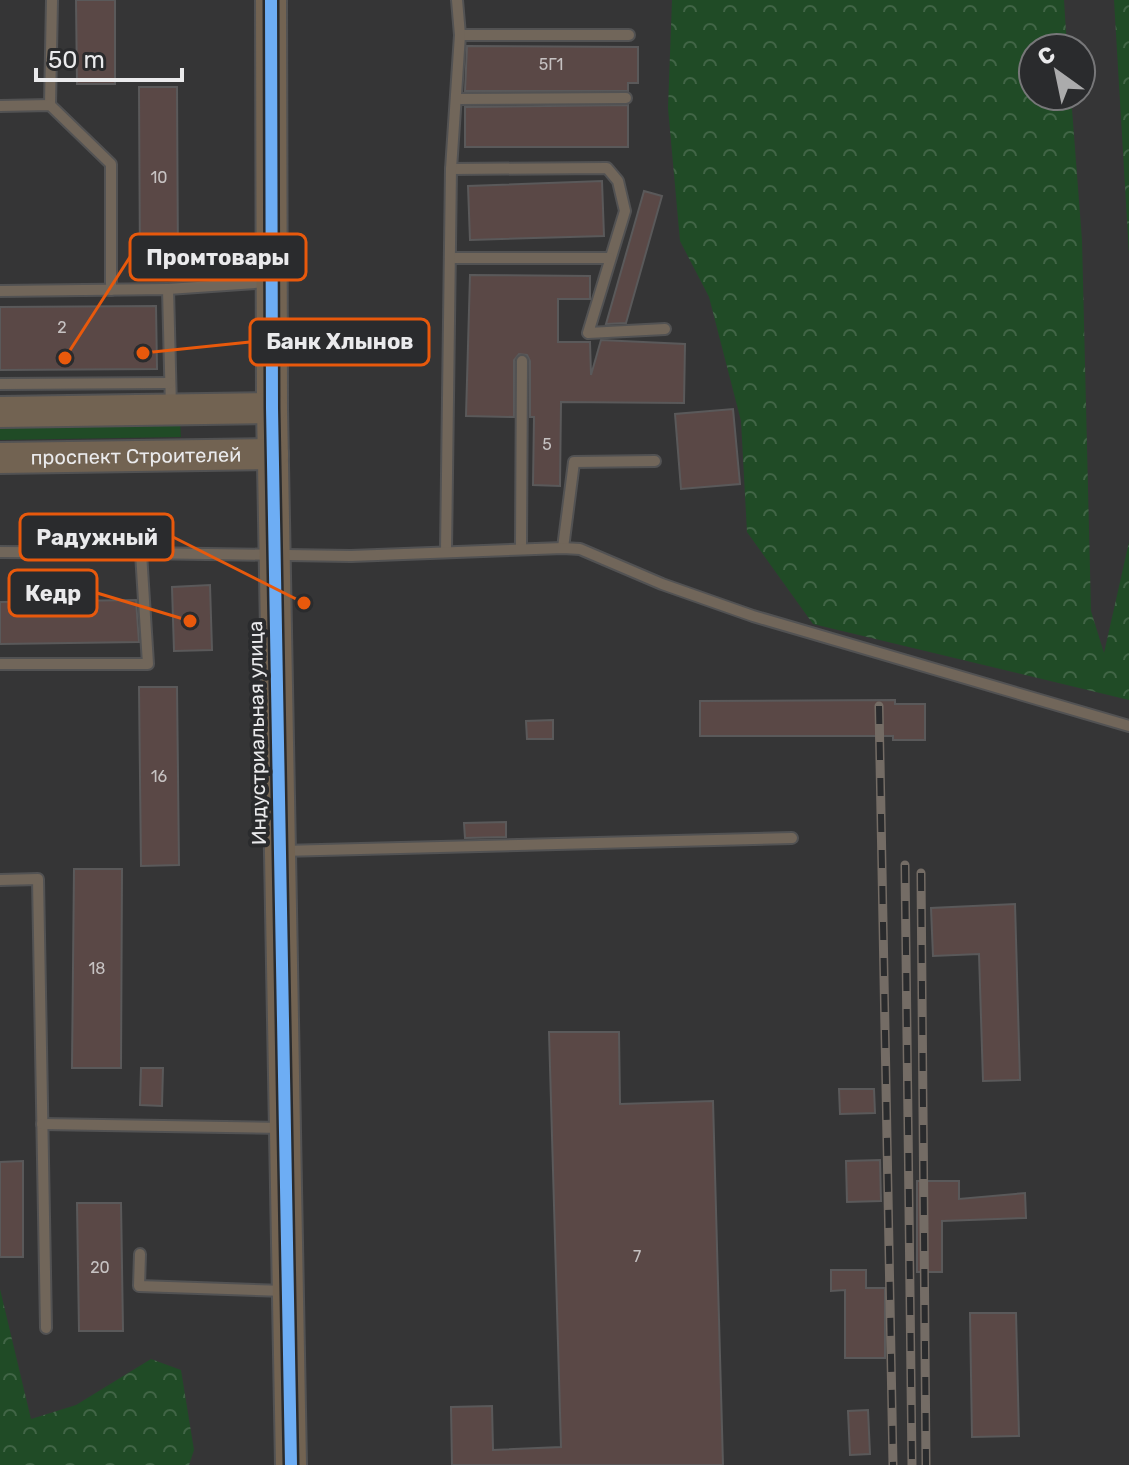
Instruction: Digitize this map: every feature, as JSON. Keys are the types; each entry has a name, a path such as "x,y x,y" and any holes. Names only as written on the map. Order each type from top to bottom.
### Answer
{"street":[{"name":"Индустриальная улица","path":"271,0 274,555 291,1465"},
{"path":"0,412 170,396 272,408"},
{"name":"проспект Строителей","path":"0,458 273,454"}],"lane":[{"path":"50,105 52,0"},
{"path":"446,551 451,169 460,35 457,0"},
{"path":"460,35 629,35"},
{"path":"457,99 626,98"},
{"path":"0,106 50,105 111,164 111,290"},
{"path":"451,169 607,168 618,181 625,211 588,333 665,329"},
{"path":"452,258 609,258"},
{"path":"0,291 168,289 273,282"},
{"path":"0,384 170,396 168,289"},
{"path":"521,547 522,361"},
{"path":"563,548 574,462 655,461"},
{"path":"0,552 274,555 521,547 580,549 753,616 1129,726"},
{"path":"0,664 148,664 141,553"},
{"path":"279,851 792,838"},
{"path":"0,880 38,879 46,1328"},
{"path":"42,1124 285,1128"},
{"path":"140,1254 139,1286 288,1291"}],"green space":[{"path":"672,0 1064,0 1066,32 1017,32 1017,112 1072,112 1082,240 1091,611 1104,653 1129,542 1129,700 813,624 747,532 741,421 709,297 680,241 668,108"},
{"path":"1114,0 1129,0 1129,254"},
{"path":"180,419 181,437 0,440 0,421"},
{"path":"0,1289 31,1419 76,1405 151,1359 181,1370 194,1450 189,1465 0,1465"}],"building":[{"path":"76,0 115,0 115,84 77,84"},
{"path":"467,46 638,47 638,83 628,83 628,91 465,91"},
{"path":"139,87 177,87 178,266 140,267"},
{"path":"628,105 628,147 465,147 465,107"},
{"path":"602,181 604,236 470,240 468,186"},
{"path":"644,191 662,196 626,323 606,324"},
{"path":"470,275 590,276 590,299 558,299 558,342 590,342 591,375 601,340 685,344 684,403 561,402 560,486 533,485 534,417 530,417 530,361 527,355 519,354 514,360 514,417 466,416"},
{"path":"156,306 157,369 0,370 0,307"},
{"path":"733,409 740,484 681,489 675,414"},
{"path":"210,585 212,650 174,651 172,587"},
{"path":"136,600 139,642 0,644 0,602"},
{"path":"139,687 177,687 179,865 141,866"},
{"path":"895,700 895,704 925,704 925,740 893,740 893,736 700,736 700,701"},
{"path":"553,720 553,739 527,739 526,721"},
{"path":"506,822 506,837 465,838 464,823"},
{"path":"74,869 122,869 121,1068 72,1068"},
{"path":"1015,904 1020,1080 983,1081 979,954 933,956 931,908"},
{"path":"549,1032 619,1032 620,1104 713,1101 723,1465 452,1465 451,1407 492,1406 493,1450 561,1447"},
{"path":"141,1068 163,1068 162,1106 140,1105"},
{"path":"839,1089 874,1089 875,1113 840,1114"},
{"path":"880,1160 881,1201 847,1202 846,1161"},
{"path":"23,1161 23,1257 0,1257 0,1162"},
{"path":"917,1181 959,1181 959,1199 1025,1193 1026,1218 942,1221 942,1272 917,1272"},
{"path":"77,1203 121,1203 123,1331 79,1331"},
{"path":"831,1270 866,1270 866,1288 885,1288 885,1358 845,1358 845,1290 831,1291"},
{"path":"970,1313 1016,1313 1019,1436 972,1437"},
{"path":"868,1410 870,1454 850,1455 848,1411"}],"railway":[{"path":"879,706 893,1465"},
{"path":"905,865 912,1465"},
{"path":"921,873 926,1465"}],"cycle path":[{"path":"271,0 272,408 291,1465"}],"place":[{"name":"Банк Хлынов","path":"143,353"},
{"name":"Промтовары","path":"65,358"},
{"name":"Радужный","path":"304,603"},
{"name":"Кедр","path":"190,621"}]}
